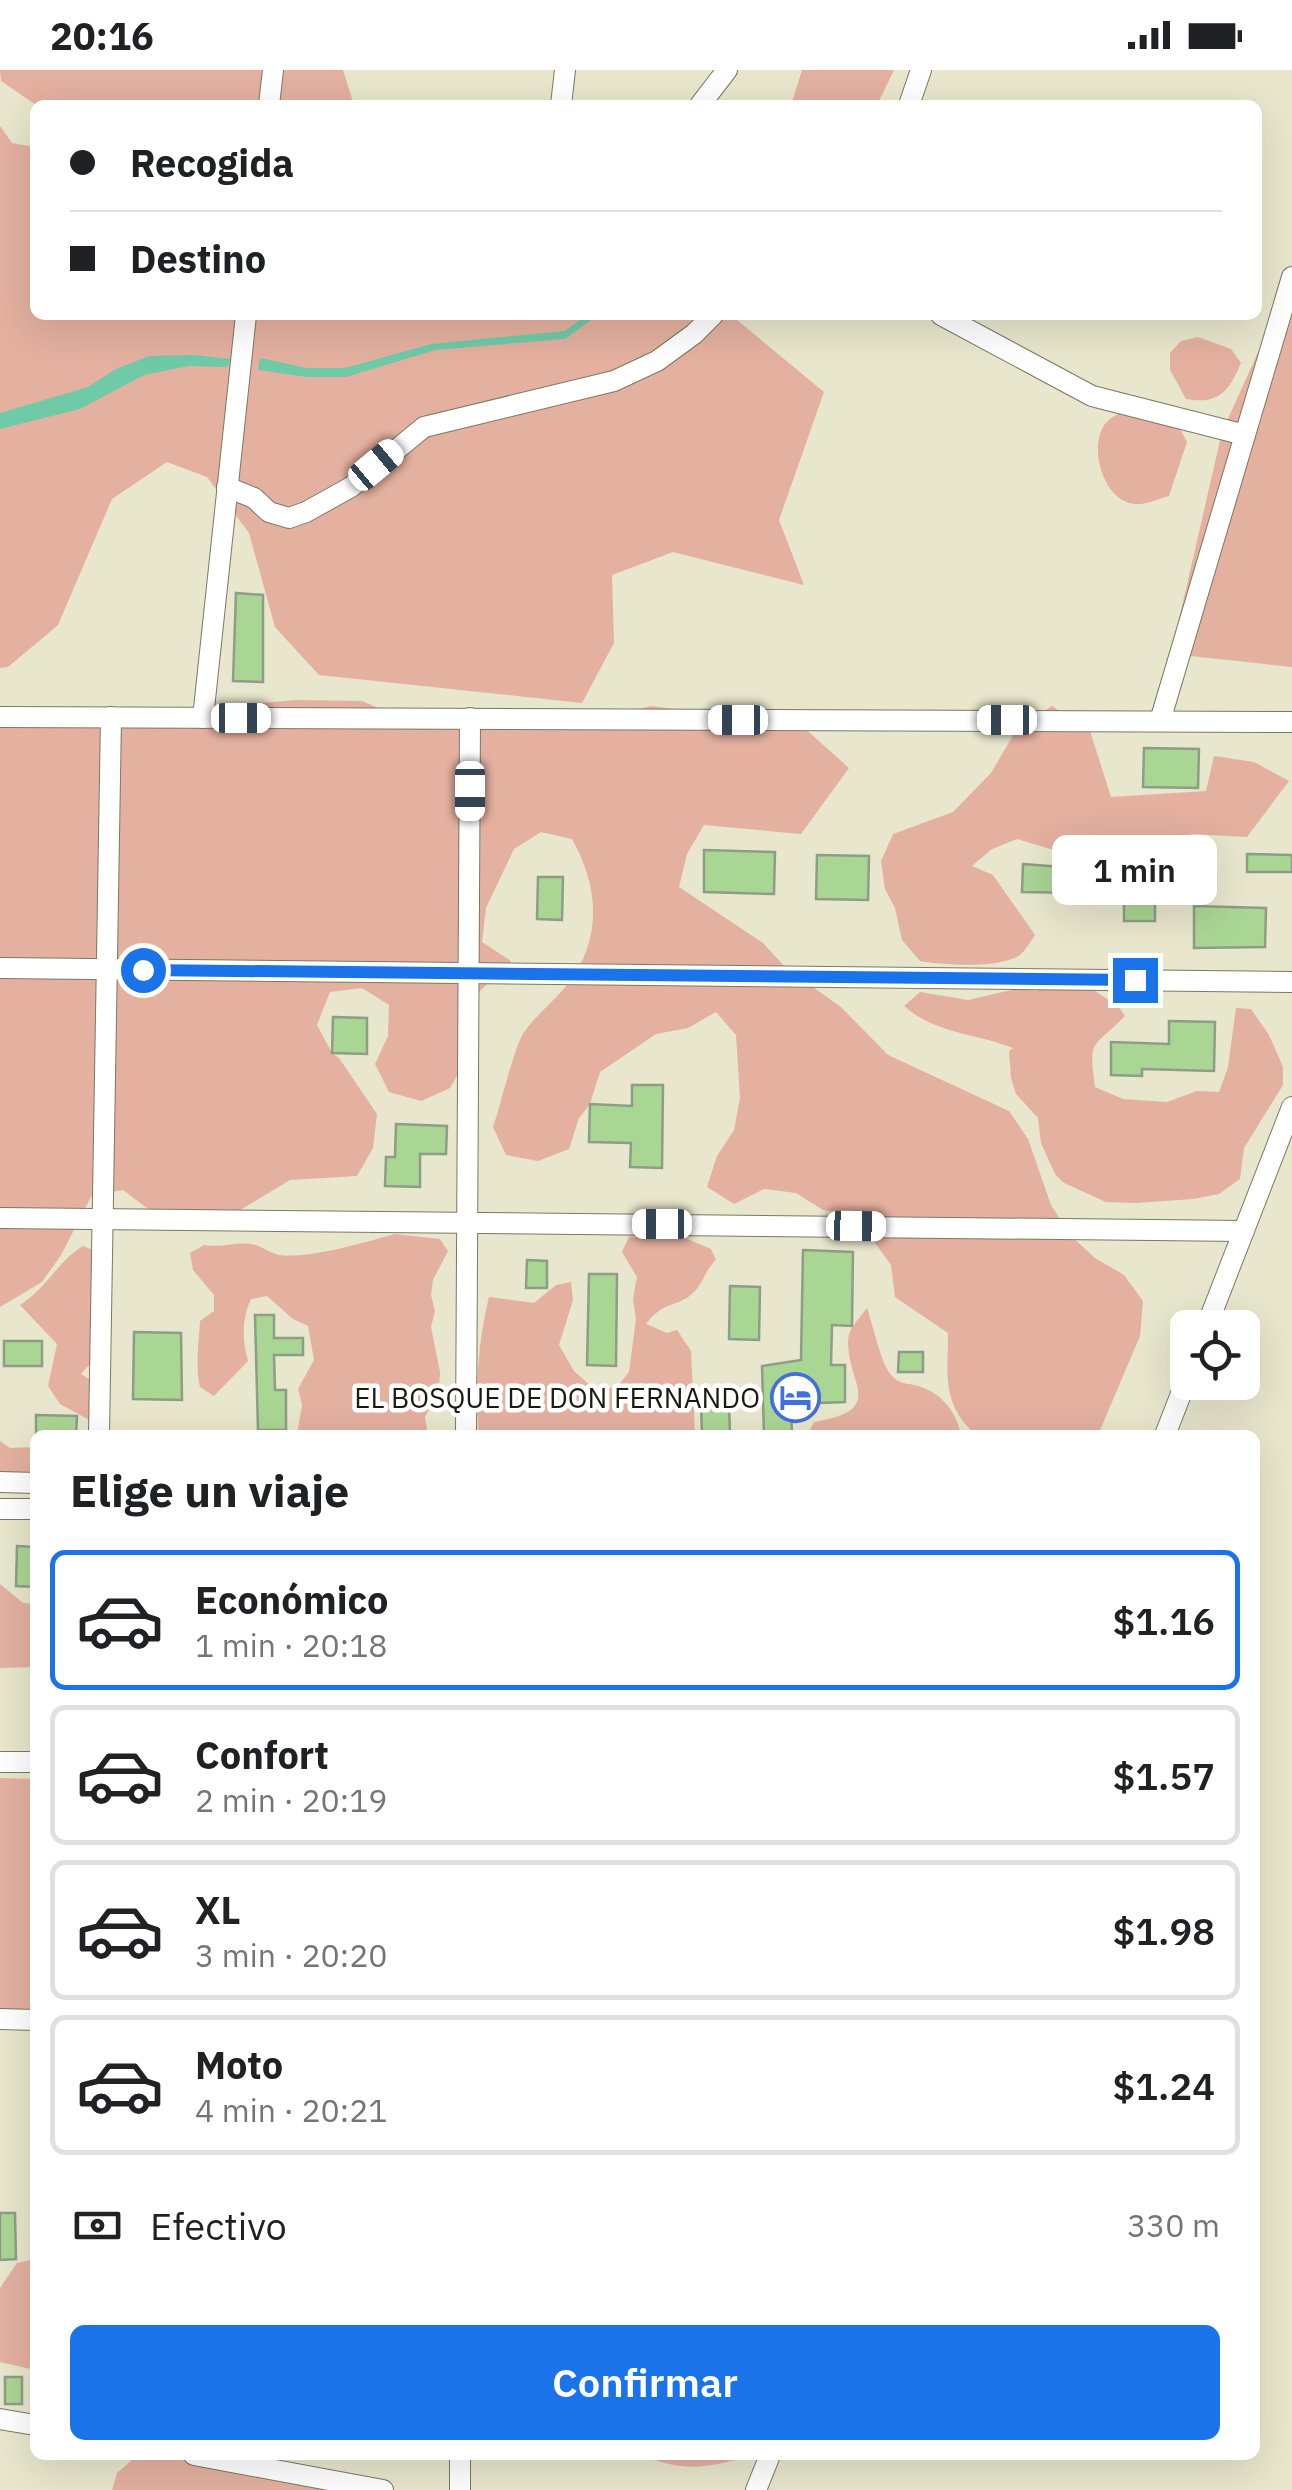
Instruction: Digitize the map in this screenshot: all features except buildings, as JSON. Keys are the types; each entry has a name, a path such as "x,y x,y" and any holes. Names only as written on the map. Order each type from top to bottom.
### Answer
{"street":[{"path":"270,100 273,70"},
{"path":"562,100 565,70"},
{"path":"704,100 727,70"},
{"path":"911,100 921,70"},
{"path":"1160,721 1292,277"},
{"path":"203,718 245,320"},
{"path":"227,487 254,498 269,512 289,518 350,487 424,427 614,380 657,361 708,320"},
{"path":"950,320 1092,396 1245,435"},
{"path":"0,717 1292,722"},
{"path":"99,1430 111,717"},
{"path":"466,1430 470,718"},
{"path":"0,968 1292,982"},
{"path":"1213,1310 1292,1107"},
{"path":"0,1218 1244,1230"},
{"path":"1166,1430 1178,1400"},
{"path":"0,1482 30,1482"},
{"path":"0,1509 30,1510"},
{"path":"0,1762 30,1762"},
{"path":"0,2019 30,2020"},
{"path":"0,2419 30,2425"},
{"path":"221,2460 383,2490"},
{"path":"460,2460 460,2490"},
{"path":"756,2490 768,2460"}],"shaded area":[{"path":"0,70 343,70 352,100 30,101 1,81"},
{"path":"802,70 894,70 879,100 793,100"},
{"path":"0,126 12,143 30,146 30,320 737,320 824,392 779,520 804,585 673,552 612,575 614,643 582,703 319,675 275,627 249,533 207,477 167,462 112,499 58,625 8,667 0,668"},
{"path":"1292,277 1292,667 1171,654 1222,432"},
{"path":"580,320 591,320 565,339 435,350 346,377 307,377 258,370 260,358 307,368 345,368 431,344 565,331"},
{"path":"1198,337 1231,349 1241,363 1227,388 1207,400 1186,399 1170,370 1170,353 1181,341"},
{"path":"149,356 231,359 227,367 189,366 144,375 80,409 0,429 0,413 88,387 116,369"},
{"path":"1132,408 1179,427 1187,442 1169,496 1143,504 1117,496 1102,474 1099,460 1100,434 1105,424"},
{"path":"362,701 423,727 586,722 651,706 801,725 849,768 801,834 704,825 687,854 679,887 763,943 785,967 841,1007 888,1055 1009,1111 1028,1139 1051,1205 1070,1235 1095,1258 1124,1275 1143,1301 1140,1336 1100,1430 971,1430 957,1412 949,1388 948,1333 895,1297 891,1265 854,1214 823,1210 796,1193 764,1189 734,1204 707,1187 717,1156 734,1130 740,1098 736,1035 716,1012 688,1028 656,1034 600,1072 569,1149 538,1161 506,1155 493,1127 516,1049 530,1025 579,967 592,931 592,894 572,839 541,832 514,849 486,908 482,942 511,961 479,992 467,1059 450,1088 421,1101 389,1092 375,1064 388,1036 389,1005 362,988 330,992 317,1025 332,1053 377,1114 373,1148 357,1176 290,1180 207,1230 175,1229 123,1190 92,1195 61,1255 42,1282 0,1307 0,722 200,724 262,703"},
{"path":"1052,706 1090,731 1111,797 1206,791 1214,756 1254,762 1289,781 1247,837 1191,834 1177,876 1128,884 1067,854 1017,839 992,849 972,866 993,875 1035,935 1020,955 998,962 956,965 920,961 902,940 895,908 885,889 881,861 893,834 953,812 991,773 1018,727"},
{"path":"1073,976 1119,1007 1125,1016 1095,1045 1092,1059 1095,1087 1123,1099 1167,1102 1197,1091 1219,1092 1228,1067 1236,1008 1251,1009 1269,1035 1283,1067 1283,1085 1244,1148 1240,1179 1219,1194 1136,1203 1106,1202 1064,1183 1055,1174 1041,1143 1038,1118 1016,1094 1009,1051 1013,1048 943,1028 904,1006 920,992 968,1000 1025,987 1036,991 1057,979"},
{"path":"395,1234 440,1239 448,1251 433,1280 431,1295 435,1311 431,1327 440,1372 439,1388 425,1417 427,1430 298,1430 302,1405 298,1389 314,1360 308,1326 293,1319 267,1296 251,1299 248,1306 244,1330 248,1361 214,1396 200,1387 200,1321 214,1311 214,1295 193,1270 190,1253 204,1245 254,1245 292,1256"},
{"path":"629,1237 685,1238 711,1249 716,1260 693,1293 659,1311 646,1324 667,1333 677,1330 691,1351 695,1430 479,1430 478,1366 489,1297 534,1303 556,1285 571,1282 573,1300 559,1345 574,1371 593,1388 616,1388 629,1372 637,1277 622,1252"},
{"path":"83,1246 96,1251 98,1355 81,1374 95,1383 93,1422 60,1404 48,1386 57,1344 20,1305"},
{"path":"867,1308 888,1371 900,1382 939,1397 951,1410 959,1430 810,1430 814,1422 836,1417 857,1403 848,1337"},
{"path":"0,1441 10,1448 30,1447 30,1482 0,1472"},
{"path":"0,1584 23,1603 30,1604 30,1667 0,1668"},
{"path":"0,1778 30,1779 30,2021 0,2024"},
{"path":"30,2260 30,2369 0,2362 0,2288 17,2263"},
{"path":"132,2460 234,2460 359,2490 112,2490 117,2473"},
{"path":"656,2460 736,2460 698,2467"}],"place":[{"name":"EL BOSQUE DE DON FERNANDO","path":"795,1397"}],"route":[{"path":"143,970 1135,980"}]}
